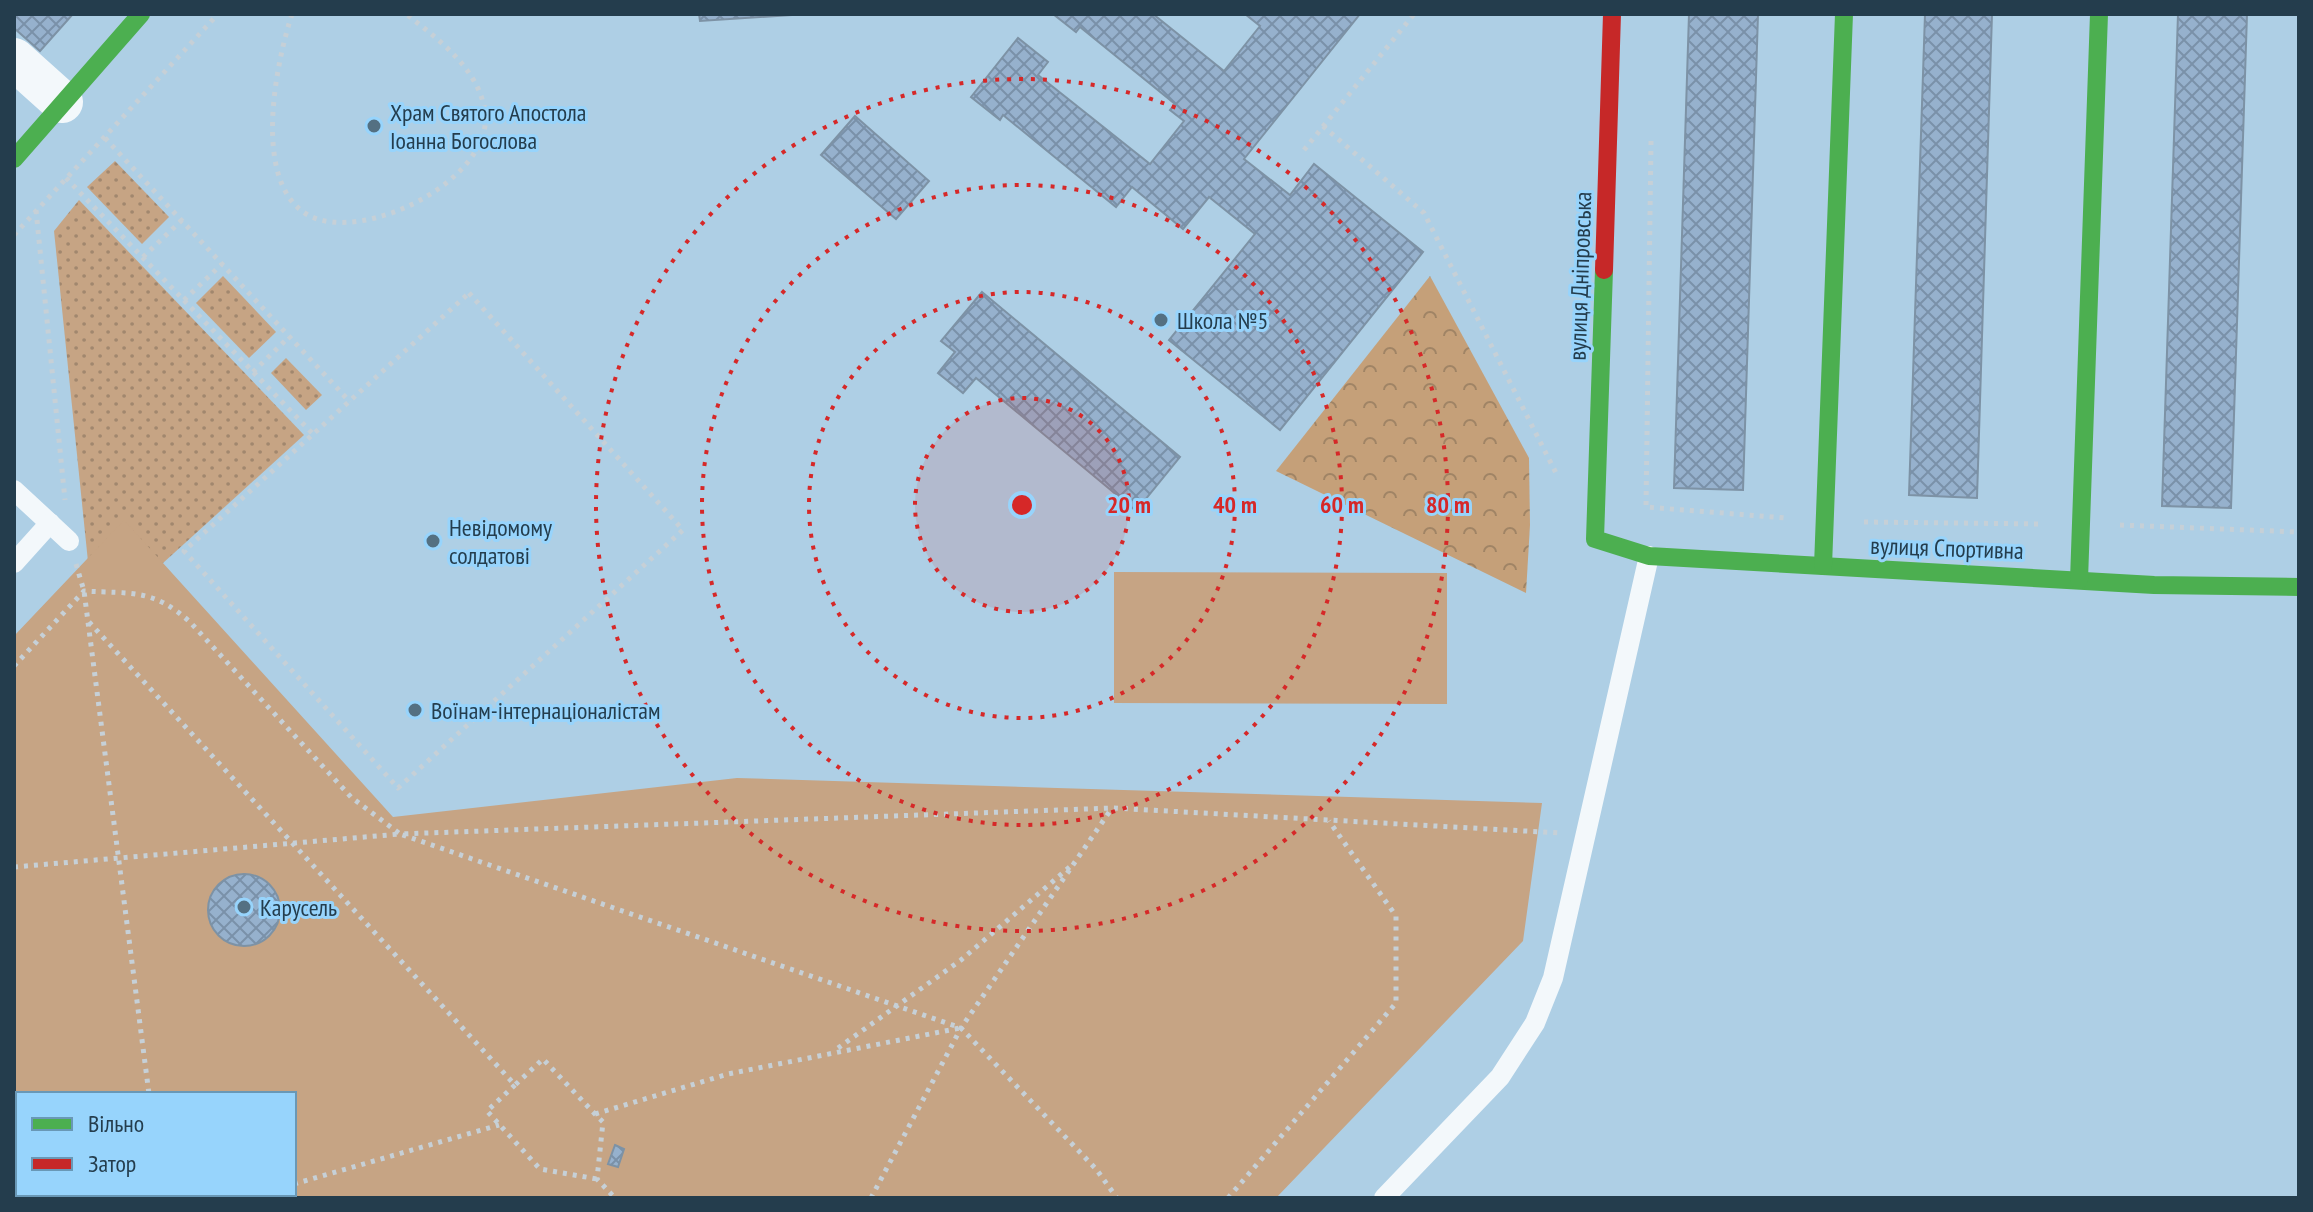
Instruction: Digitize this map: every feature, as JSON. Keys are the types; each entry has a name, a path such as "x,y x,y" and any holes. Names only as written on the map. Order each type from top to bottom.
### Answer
{"street":[{"path":"14,159 141,14"},
{"name":"вулиця Дніпровська","path":"1595,539 1612,14"},
{"path":"1823,566 1844,14"},
{"path":"2079,580 2099,14"},
{"path":"14,59 62,102"},
{"name":"вулиця Спортивна","path":"1595,539 1649,556 2079,580 2299,587"}],"lane":[{"path":"14,490 69,541"},
{"path":"14,563 50,523"},
{"path":"1384,1198 1500,1077 1535,1023 1553,978 1649,556"}],"path":[{"path":"14,235 218,14"},
{"path":"292,14 278,56 272,115 275,154 285,185 299,209 319,219 334,220 380,218 419,202 460,169 483,134 485,111 473,80 443,43 406,14"},
{"path":"1304,150 1414,14"},
{"path":"1323,126 1424,213 1558,478"},
{"path":"105,138 350,402"},
{"path":"66,178 313,434"},
{"path":"36,210 69,541 84,591 149,1092"},
{"path":"143,257 182,220"},
{"path":"184,300 222,264"},
{"path":"469,293 683,530 398,788 184,551 350,402 469,293"},
{"path":"253,372 289,337"},
{"path":"14,666 84,591"},
{"path":"84,591 153,595 169,603 351,797 400,834 961,1028 1096,1169 1117,1198"},
{"path":"88,622 515,1085"},
{"path":"14,867 400,834 1113,808 1586,835"},
{"path":"871,1198 961,1028 1113,808"},
{"path":"1228,1198 1396,1003 1396,916 1329,820"},
{"path":"834,1051 961,960 1078,859"},
{"path":"595,1114 728,1074 961,1028"},
{"path":"597,1179 603,1122 543,1059 487,1111 540,1169 597,1179 615,1198"},
{"path":"296,1183 499,1125"}],"shaded area":[{"path":"115,161 169,217 142,244 87,187"},
{"path":"79,200 304,435 141,583 90,581 54,231"},
{"path":"223,276 276,332 249,358 196,303"},
{"path":"286,358 322,395 306,410 271,373"},
{"path":"124,520 393,817 737,778 1542,803 1523,941 1276,1198 14,1198 14,636"},
{"path":"1114,572 1447,573 1447,704 1114,703"}],"green space":[{"path":"1430,276 1529,458 1530,525 1526,593 1276,471"}],"building":[{"path":"14,14 73,14 40,51 14,28"},
{"path":"699,14 807,14 700,21"},
{"path":"1053,14 1153,14 1224,71 1260,26 1245,14 1360,14 1244,159 1290,195 1314,164 1423,252 1280,430 1169,340 1255,234 1209,197 1183,229 1132,187 1116,207 1003,115 1000,120 971,97 1018,38 1048,62 1038,75 1150,164 1184,121 1170,110 1175,104 1080,27 1076,32"},
{"path":"1689,14 1758,14 1743,490 1674,488"},
{"path":"1925,14 1992,14 1977,498 1909,495"},
{"path":"2178,14 2247,14 2231,508 2162,506"},
{"path":"855,116 929,181 896,219 821,155"},
{"path":"982,292 1180,457 1136,511 976,378 963,393 938,373 955,352 941,341"},
{"name":"Карусель","path":"251,874 270,884 278,896 278,924 270,936 258,944 237,946 218,936 210,924 208,903 218,884 230,876"},
{"path":"615,1145 624,1149 618,1167 608,1164"}],"traffic: fast":[{"path":"14,159 141,14"},
{"path":"1823,566 1844,14"},
{"path":"2079,580 2099,14"},
{"path":"1604,270 1595,539 1649,556 2154,585 2299,587"}],"traffic: jam":[{"path":"1604,270 1612,14"}],"place":[{"name":"Храм Святого Апостола Іоанна Богослова","path":"374,126"},
{"name":"Школа №5","path":"1161,320"},
{"name":"Невідомому солдатові","path":"433,541"},
{"name":"Воїнам-інтернаціоналістам","path":"415,710"},
{"name":"Карусель","path":"244,907"}]}
